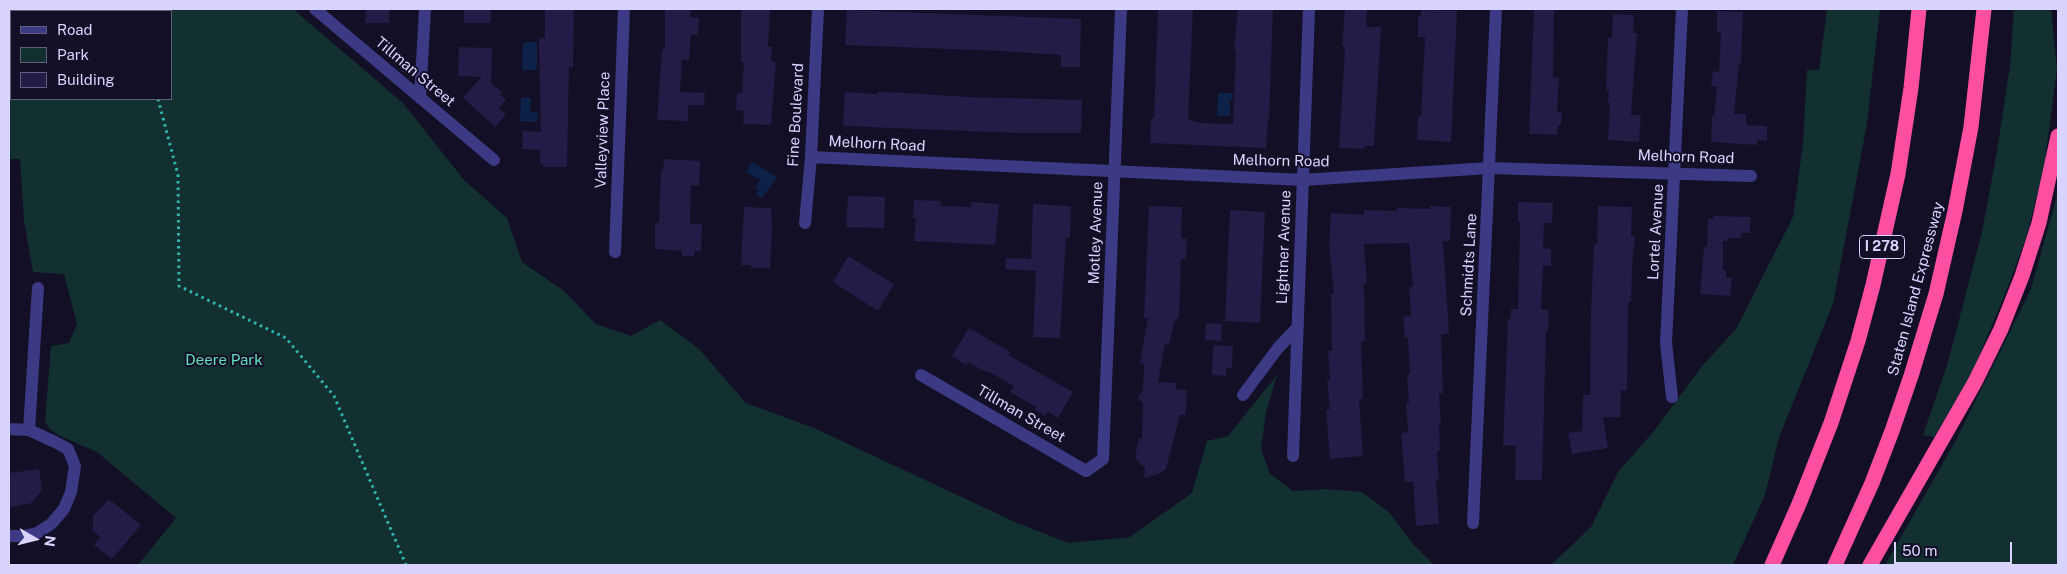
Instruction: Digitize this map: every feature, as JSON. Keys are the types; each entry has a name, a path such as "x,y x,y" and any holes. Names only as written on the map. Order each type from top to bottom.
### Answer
{"highway":[{"name":"I 278","path":"1772,565 1824,442 1858,340 1873,285 1898,174 1911,88 1918,9"},
{"name":"Staten Island Expressway","path":"1835,565 1872,483 1896,422 1936,294 1959,193 1970,127 1984,9"},
{"path":"1870,565 1975,382 2001,329 2022,276 2039,223 2058,136"}],"street":[{"name":"Tillman Street","path":"316,9 494,160"},
{"path":"420,98 425,9"},
{"name":"Valleyview Place","path":"615,252 624,9"},
{"name":"Fine Boulevard","path":"805,223 811,157 818,9"},
{"name":"Motley Avenue","path":"1103,458 1121,9"},
{"name":"Lightner Avenue","path":"1293,456 1309,9"},
{"name":"Schmidts Lane","path":"1473,523 1496,9"},
{"name":"Lortel Avenue","path":"1672,397 1666,343 1682,9"},
{"name":"Melhorn Road","path":"811,157 1303,180 1490,168 1751,176"},
{"path":"29,430 38,288"},
{"path":"1243,395 1278,348 1298,327"},
{"name":"Tillman Street","path":"921,375 1086,471 1103,458"},
{"path":"9,429 29,430 68,449 74,466 71,492 64,509 51,524 37,533 9,536"}],"path":[{"path":"158,100 178,175 179,286 286,338 334,396 406,565"}],"green space":[{"name":"Deere Park","path":"9,9 293,9 403,103 464,180 507,218 522,262 564,291 596,324 631,336 660,320 699,349 746,403 814,428 1017,523 1069,543 1130,537 1192,493 1207,441 1228,436 1277,375 1266,412 1261,449 1270,474 1293,491 1327,489 1362,492 1389,512 1412,543 1434,565 138,565 176,518 97,452 60,436 50,430 45,421 51,346 69,343 77,324 64,274 33,272 24,220 20,159 9,159"},
{"path":"1827,9 1880,9 1867,124 1833,304 1779,437 1765,495 1733,565 1551,565 1591,527 1618,472 1654,431 1702,366 1736,329 1793,217 1803,144 1807,70 1819,70"},
{"path":"2014,9 2051,9 2057,69 2044,168 2026,238 1972,373 1934,437 1923,435 1948,362 1982,232 2010,66"},
{"path":"2058,192 2058,565 1885,565 1956,440 2031,289"}],"water":[{"path":"535,42 537,44 537,68 535,70 524,70 522,68 523,44"},
{"path":"1218,93 1233,93 1233,99 1230,100 1230,116 1217,116"},
{"path":"521,98 531,98 530,112 538,113 537,122 520,121"},
{"path":"752,162 777,177 762,198 756,195 759,190 755,188 760,180 746,172"}],"building":[{"path":"366,9 389,9 389,23 365,23"},
{"path":"464,9 491,9 491,23 464,23"},
{"path":"545,9 574,9 573,67 569,67 567,167 543,167 543,163 540,163 540,150 522,149 523,131 541,132 539,38 545,38"},
{"path":"665,9 691,9 690,17 699,18 698,35 691,35 689,61 682,60 680,92 705,93 704,105 688,105 688,121 657,120 662,49 665,49"},
{"path":"741,9 770,9 768,47 772,47 771,61 776,62 771,125 743,124 744,111 736,110 737,93 742,93 744,62 741,62"},
{"path":"1158,9 1193,9 1188,120 1201,123 1233,124 1236,50 1234,50 1238,9 1273,9 1269,119 1266,148 1150,143 1151,118 1154,118"},
{"path":"1345,9 1367,9 1366,27 1381,27 1374,146 1364,146 1364,149 1339,148 1345,47 1342,46"},
{"path":"1534,9 1554,9 1553,77 1559,78 1557,112 1562,112 1561,125 1558,125 1557,135 1529,134"},
{"path":"847,10 1081,19 1080,67 1061,67 1061,55 845,45"},
{"path":"1421,10 1457,11 1451,142 1417,140 1418,116 1421,116 1425,37 1418,37 1418,16 1421,16"},
{"path":"1717,11 1743,12 1741,63 1739,63 1734,114 1746,114 1746,125 1767,126 1767,141 1757,140 1757,145 1711,142 1712,116 1714,116 1717,87 1711,86 1713,71 1719,72 1721,32 1717,32"},
{"path":"1613,14 1634,15 1633,33 1637,33 1631,115 1641,115 1639,142 1608,140 1610,103 1608,102 1609,91 1606,91 1608,37 1612,38"},
{"path":"459,47 492,48 491,83 502,92 500,94 506,100 499,108 506,114 495,127 463,98 481,77 458,76"},
{"path":"845,92 1082,100 1081,133 1017,133 843,126"},
{"path":"664,159 700,161 699,186 691,185 690,224 702,224 701,251 695,251 694,256 682,256 682,251 655,249 655,223 659,223 661,171 663,171"},
{"path":"848,196 885,197 884,228 846,227"},
{"path":"914,200 941,201 941,206 971,207 971,202 999,204 995,245 914,241 916,218 913,218"},
{"path":"1518,202 1553,203 1552,223 1544,223 1543,248 1551,249 1551,266 1543,266 1541,309 1549,310 1548,331 1546,331 1542,480 1515,480 1516,446 1503,445 1508,319 1511,319 1511,309 1518,309 1520,222 1518,222"},
{"path":"1033,204 1071,206 1070,238 1066,238 1060,338 1033,337 1036,271 1005,269 1006,258 1031,259"},
{"path":"1149,206 1182,207 1181,239 1187,239 1186,259 1181,259 1179,319 1175,319 1169,345 1165,344 1158,382 1176,383 1176,389 1187,390 1186,415 1180,415 1166,469 1159,474 1144,478 1145,468 1135,457 1139,438 1142,439 1143,403 1137,398 1143,390 1144,364 1140,363 1148,318 1144,318"},
{"path":"1430,206 1451,207 1450,241 1443,241 1449,333 1441,335 1443,393 1439,393 1440,451 1437,451 1439,480 1436,480 1439,524 1416,526 1413,482 1405,482 1401,433 1408,432 1407,374 1410,374 1408,338 1405,338 1403,317 1411,316 1409,287 1413,287 1409,243 1364,244 1367,283 1364,284 1365,341 1361,342 1363,399 1359,399 1363,456 1330,459 1326,410 1330,409 1327,380 1330,380 1328,351 1332,351 1331,294 1334,293 1329,246 1331,213 1364,215 1364,210 1430,209"},
{"path":"1598,206 1632,207 1631,236 1635,236 1631,302 1628,302 1627,390 1621,390 1620,417 1603,417 1608,448 1572,454 1568,433 1582,431 1583,395 1590,395 1591,311 1594,244 1597,244"},
{"path":"744,207 771,208 770,268 751,268 751,265 741,265"},
{"path":"1230,210 1265,212 1260,323 1225,321"},
{"path":"1714,216 1750,217 1750,233 1741,233 1741,238 1727,238 1727,241 1723,241 1723,270 1726,270 1726,278 1732,278 1730,296 1700,294 1704,247 1707,247 1708,219 1714,219"},
{"path":"848,256 894,284 878,311 833,282"},
{"path":"1206,323 1222,324 1221,341 1205,340"},
{"path":"969,328 1010,352 1008,355 1073,392 1058,418 1048,412 1045,416 1035,410 1036,407 1010,392 1014,386 968,362 966,365 952,356"},
{"path":"1213,345 1233,346 1232,368 1226,368 1226,376 1212,375"},
{"path":"39,469 42,490 32,503 9,507 9,473"},
{"path":"109,499 141,525 112,559 94,545 100,537 93,531 93,516"}]}
